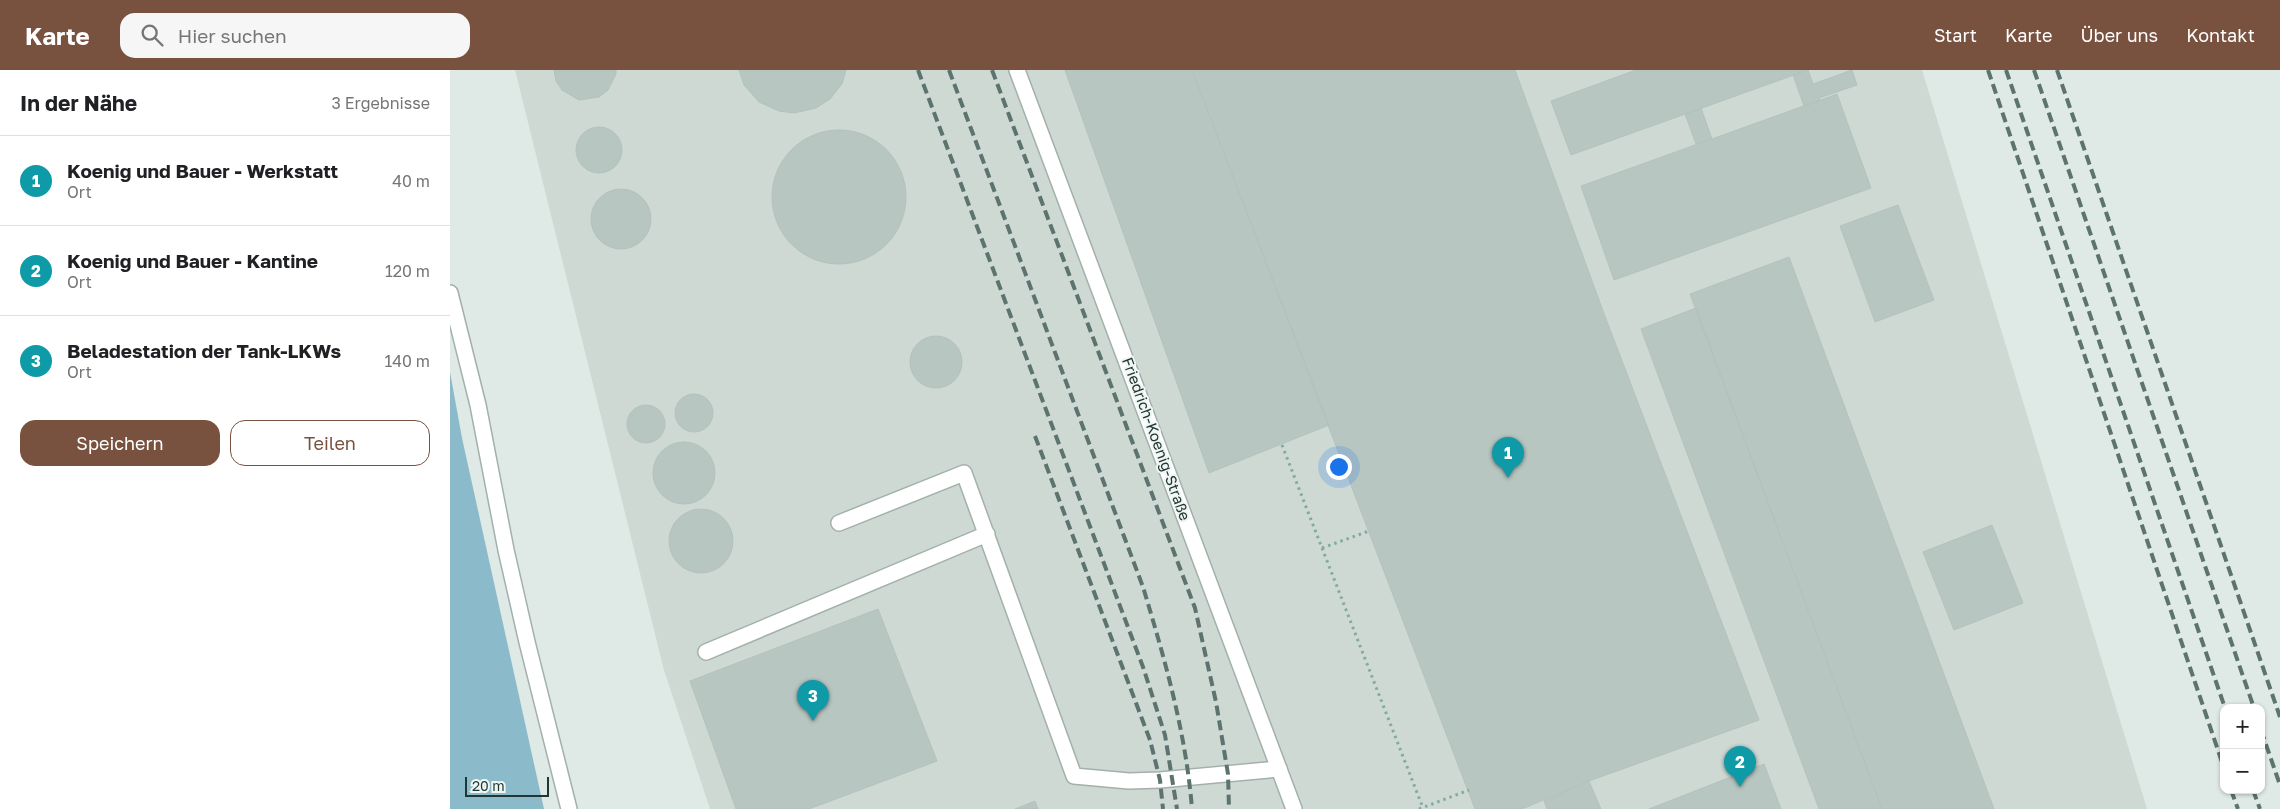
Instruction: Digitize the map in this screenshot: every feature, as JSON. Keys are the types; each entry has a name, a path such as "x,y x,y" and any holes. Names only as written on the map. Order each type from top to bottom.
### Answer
{"street":[{"name":"Friedrich-Koenig-Straße","path":"1017,70 1294,809"},
{"path":"450,293 478,405 506,550 527,642 569,809"},
{"path":"838,522 964,473 1074,776 1129,781 1160,780 1279,769"},
{"path":"706,652 987,534"}],"path":[{"path":"1282,445 1421,808 1469,790"},
{"path":"1322,548 1369,530"}],"shaded area":[{"path":"515,70 1922,70 2147,809 710,809 664,670"}],"water":[{"path":"450,372 462,438 544,809 450,809"}],"building":[{"path":"554,70 616,70 616,74 608,90 599,97 579,100 562,90 556,81"},
{"path":"739,70 846,70 842,84 830,99 816,108 794,113 779,111 759,102 744,85"},
{"path":"1065,70 1192,70 1329,425 1209,473"},
{"path":"1192,70 1515,70 1603,311 1759,720 1589,781 1522,809 1475,809"},
{"path":"1636,70 1808,70 1571,155 1551,101"},
{"path":"1808,70 1813,84 1852,70 1857,85 1819,98 1820,101 1804,106 1793,75"},
{"path":"1837,94 1871,188 1614,280 1581,186"},
{"path":"1701,108 1712,139 1696,144 1685,114"},
{"path":"595,127 603,127 612,131 618,137 622,150 618,163 612,169 603,173 595,173 586,169 580,163 576,154 576,146 580,137 586,131"},
{"path":"839,130 865,135 887,149 901,171 906,197 901,223 887,245 865,259 839,264 813,259 791,245 777,223 772,197 777,171 791,149 813,135"},
{"path":"621,189 638,194 646,202 651,219 646,236 638,244 621,249 604,244 596,236 591,219 596,202 604,194"},
{"path":"1898,205 1934,300 1875,322 1840,226"},
{"path":"1789,257 1994,809 1882,809 1690,294"},
{"path":"1696,308 1882,809 1819,809 1641,329"},
{"path":"931,336 941,336 955,343 962,357 962,367 955,381 941,388 931,388 921,384 914,377 910,367 910,357 914,347 921,340"},
{"path":"694,394 707,400 713,413 707,426 694,432 681,426 675,413 681,400"},
{"path":"646,405 659,411 665,424 659,437 646,443 633,437 627,424 633,411"},
{"path":"678,442 690,442 706,451 713,461 715,473 713,485 706,495 690,504 678,504 667,499 658,490 653,479 653,467 658,456 667,447"},
{"path":"701,509 719,515 727,523 733,541 727,559 719,567 701,573 683,567 675,559 669,541 675,523 683,515"},
{"path":"1992,525 2023,603 1954,630 1923,552"},
{"path":"878,609 937,761 809,809 736,809 690,681"},
{"path":"1764,764 1781,809 1649,809"},
{"path":"1589,781 1601,809 1547,809 1544,801"},
{"path":"1035,801 1038,809 1015,809"}],"railway":[{"path":"918,70 1143,667 1165,735 1177,809"},
{"path":"949,70 1143,587 1174,697 1185,753 1192,809"},
{"path":"992,70 1195,608 1216,702 1228,774 1229,809"},
{"path":"1988,70 2220,756"},
{"path":"2006,70 2224,704"},
{"path":"2034,70 2253,704"},
{"path":"2057,70 2280,717"},
{"path":"1035,436 1150,740 1160,780 1163,809"},
{"path":"2265,742 2280,785"},
{"path":"2232,794 2238,809"},
{"path":"2254,794 2260,809"}],"place":[{"name":"Koenig und Bauer - Werkstatt","path":"1508,478"},
{"name":"Beladestation der Tank-LKWs","path":"813,721"},
{"name":"Koenig und Bauer - Kantine","path":"1740,787"}]}
